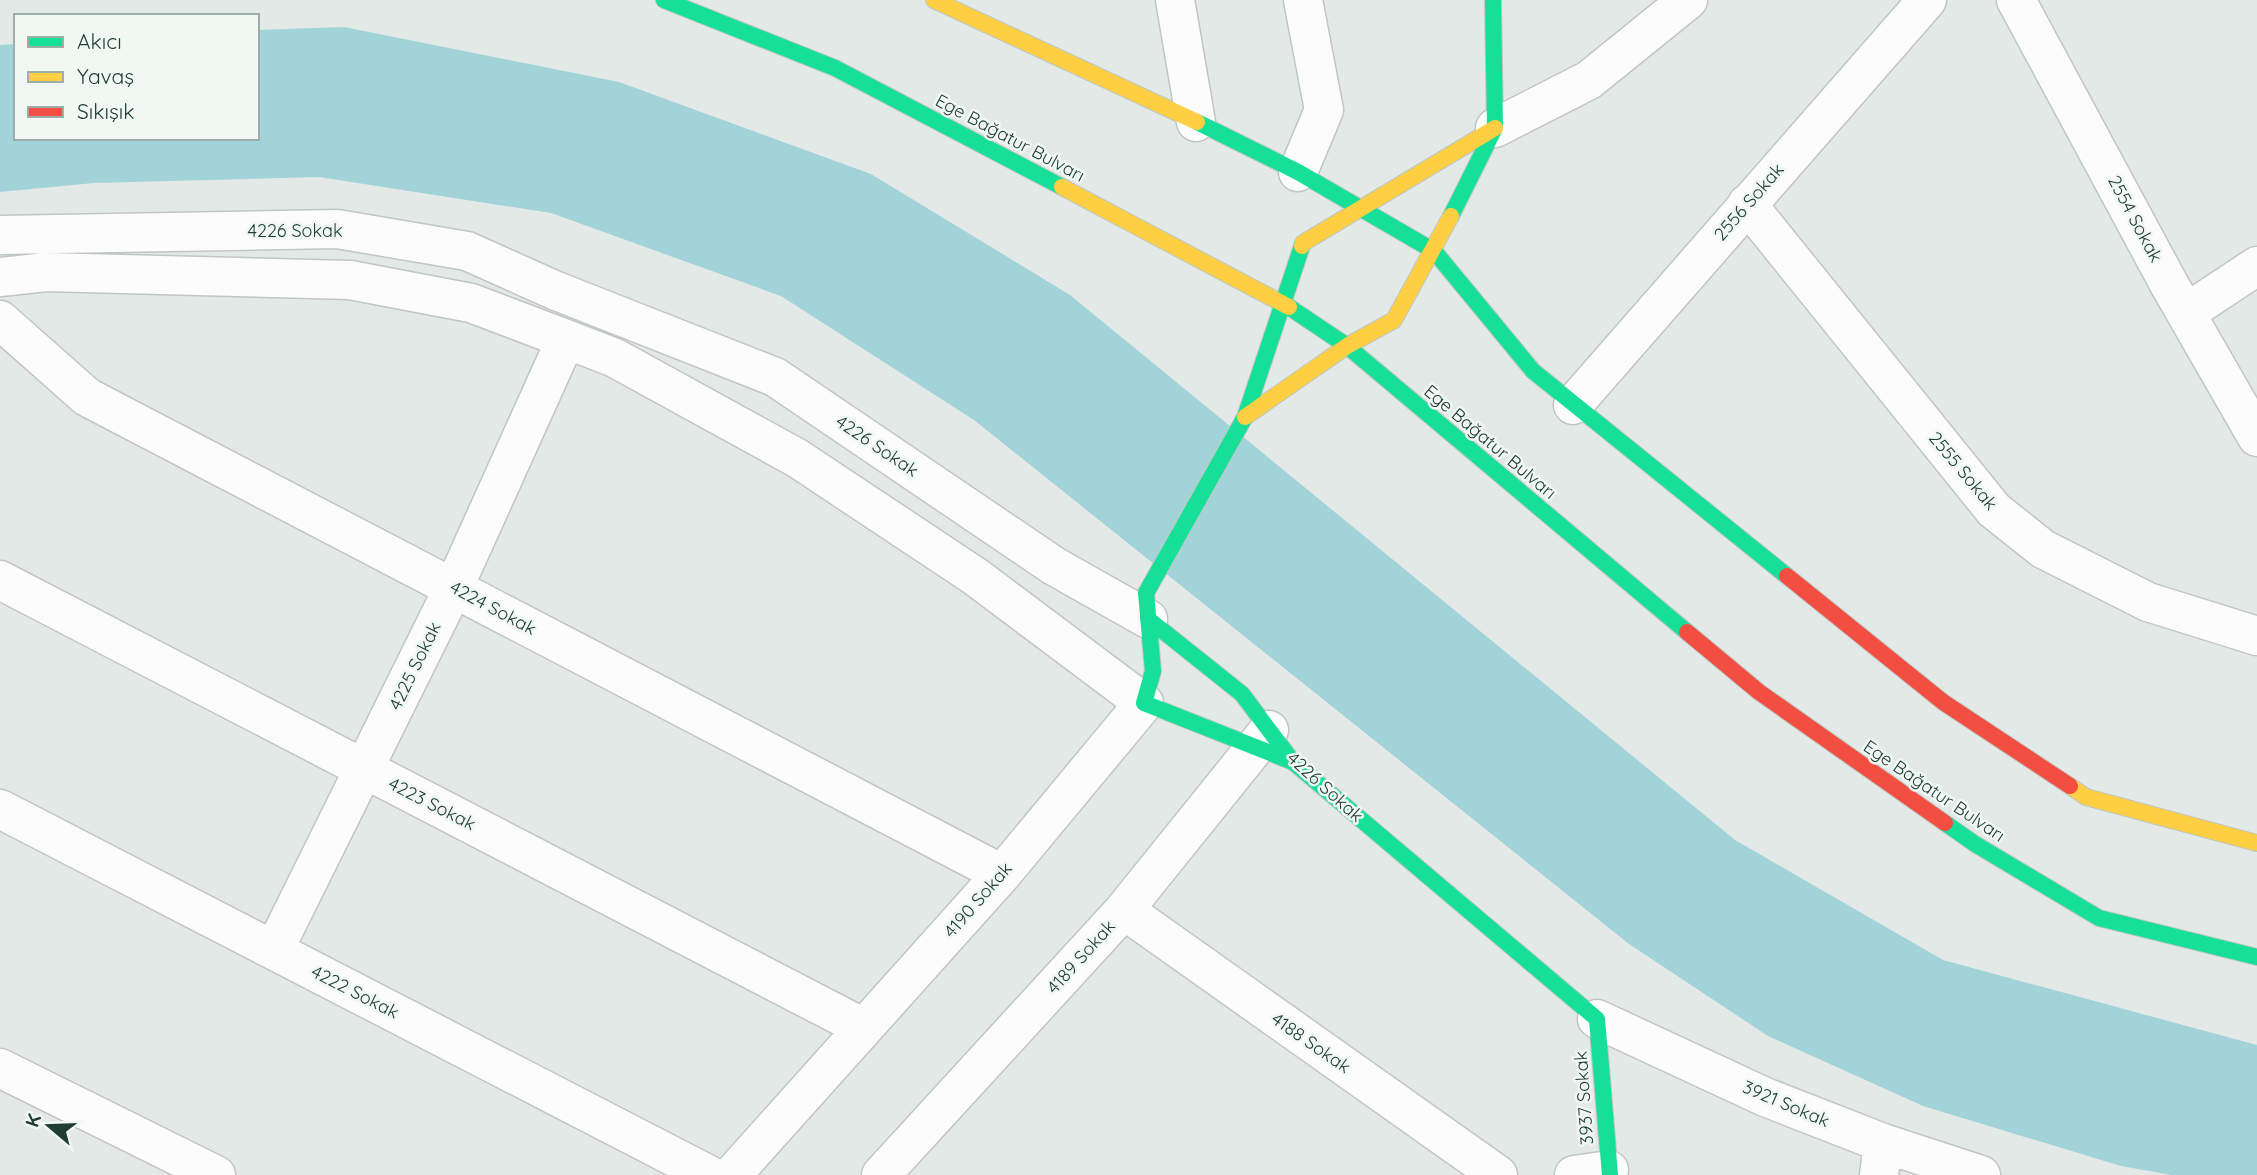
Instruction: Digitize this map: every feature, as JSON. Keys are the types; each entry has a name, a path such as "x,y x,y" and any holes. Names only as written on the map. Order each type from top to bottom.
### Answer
{"main road":[{"name":"Ege Bağatur Bulvarı","path":"664,0 835,68 1283,303 1347,346 1759,692 1975,844 2099,918 2257,957"},
{"path":"934,0 1298,172 1434,251 1533,371 1943,702 2086,797 2257,843"},
{"path":"1245,417 1347,346 1394,320 1434,251 1495,128 1493,0"},
{"path":"1147,606 1245,417 1303,243 1495,128"},
{"name":"4190 Sokak","path":"1143,703 1153,670 1147,606"},
{"name":"4226 Sokak","path":"1147,606 1242,694 1263,738"},
{"name":"4226 Sokak","path":"1143,703 1263,738 1597,1019"},
{"name":"3937 Sokak","path":"1597,1019 1597,1173"}],"street":[{"path":"1175,0 1196,122"},
{"path":"1298,172 1324,110 1303,0"},
{"path":"1495,128 1589,80 1688,0"},
{"name":"2556 Sokak","path":"1573,405 1927,0"},
{"name":"2554 Sokak","path":"2016,0 2186,313 2257,437"},
{"name":"2555 Sokak","path":"1747,204 1994,510 2043,549 2148,602 2257,636"},
{"name":"4226 Sokak","path":"0,235 337,229 467,251 554,290 775,377 1054,566 1147,606"},
{"path":"2186,313 2257,267"},
{"path":"0,277 46,272 350,280 471,303 615,358 797,458 976,577 1143,703"},
{"name":"4224 Sokak","path":"0,320 87,397 1002,874"},
{"name":"4225 Sokak","path":"274,950 454,587 566,339"},
{"name":"4223 Sokak","path":"0,580 864,1028"},
{"name":"4190 Sokak","path":"732,1175 1002,874 1143,703"},
{"name":"4189 Sokak","path":"881,1175 1124,910 1263,738"},
{"name":"4222 Sokak","path":"0,809 709,1175"},
{"name":"4188 Sokak","path":"1124,910 1498,1175"},
{"name":"3921 Sokak","path":"1597,1019 1765,1097 1881,1159 1981,1175"},
{"path":"0,1068 216,1175"}],"water":[{"path":"344,27 619,82 871,174 1070,295 1735,840 1943,960 2257,1045 2257,1175 2172,1175 2121,1166 1923,1106 1768,1036 1629,944 974,420 781,296 551,213 319,177 94,183 0,192 0,45 14,44 14,140 259,140 259,30"}],"traffic: fast":[{"path":"664,0 835,68 1062,187"},
{"path":"1451,216 1495,128 1493,0"},
{"path":"1197,122 1298,172 1434,251 1533,371 1787,576"},
{"path":"1293,762 1144,703 1153,671 1146,593 1245,417 1302,246"},
{"path":"1289,307 1347,346 1687,632"},
{"path":"1148,619 1242,694 1293,762 1597,1019 1610,1175"},
{"path":"1945,823 1975,844 2099,918 2257,957"}],"traffic: slow":[{"path":"934,0 1197,122"},
{"path":"1302,246 1495,128"},
{"path":"1062,187 1289,307"},
{"path":"1245,417 1347,346 1394,320 1451,216"},
{"path":"2070,786 2086,797 2257,843"}],"traffic: jam":[{"path":"1787,576 1943,702 2070,786"},
{"path":"1687,632 1759,692 1945,823"}]}
